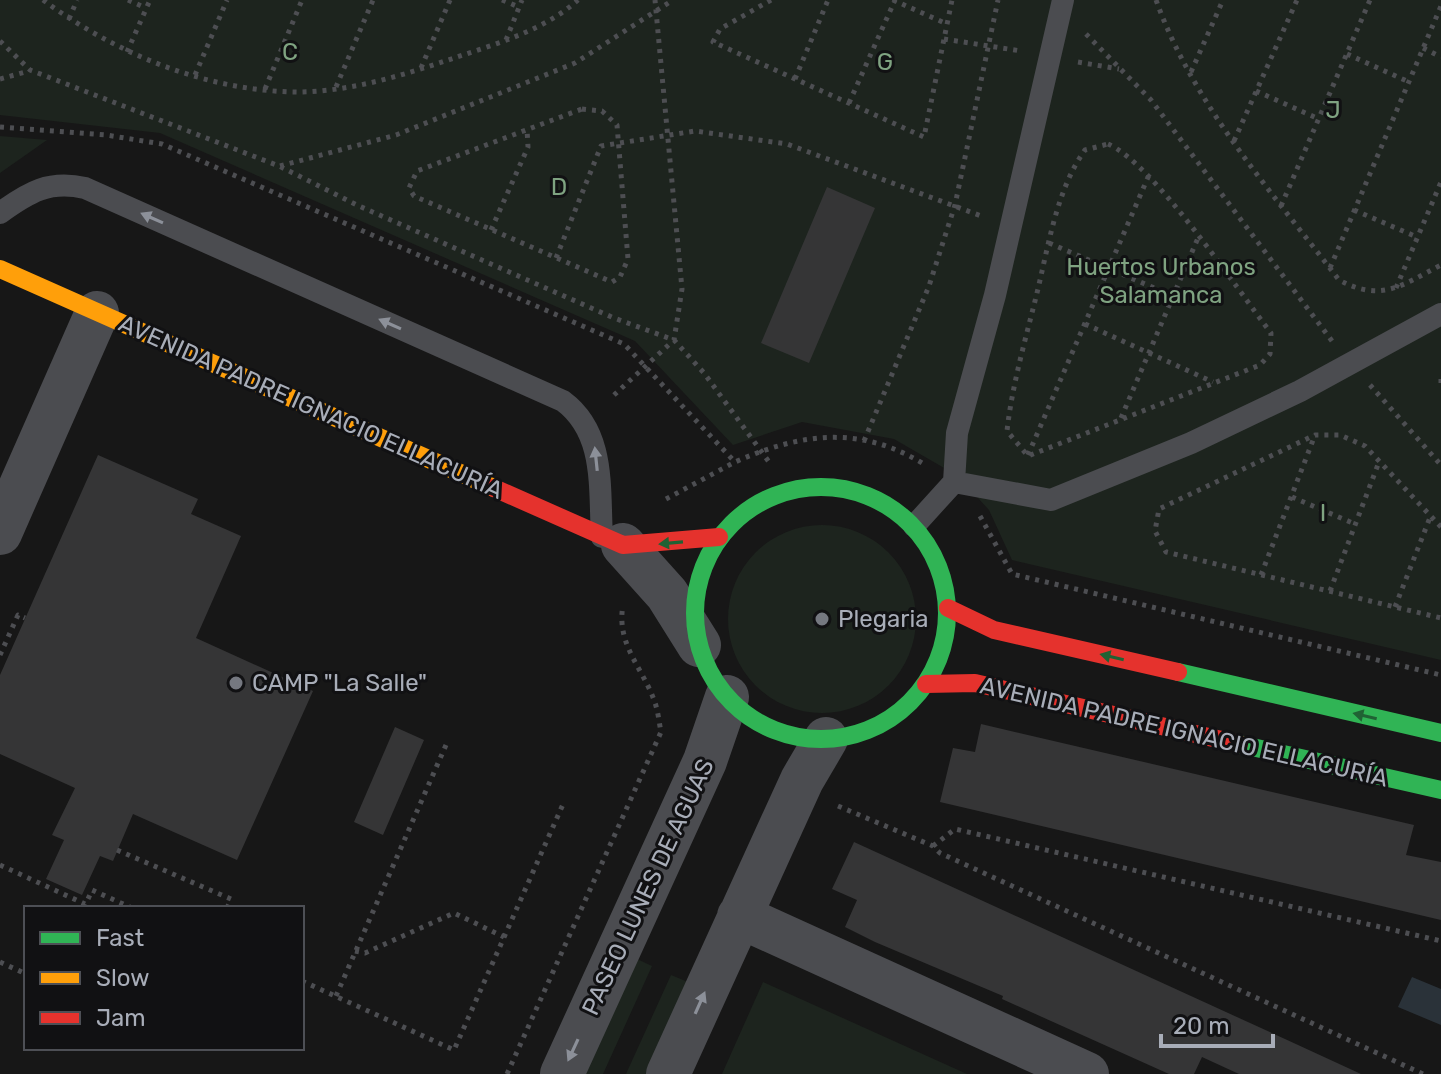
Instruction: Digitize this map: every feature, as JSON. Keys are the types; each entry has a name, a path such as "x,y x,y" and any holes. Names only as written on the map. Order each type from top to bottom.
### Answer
{"main road":[{"name":"AVENIDA PADRE IGNACIO ELLACURÍA","path":"0,269 612,541 719,537"},
{"path":"799,487 848,489 892,507 914,526 937,562 948,608 947,634 926,684 900,712 865,731 826,739 790,735 767,725 727,697 710,672 699,645 694,608 701,570 719,537 755,504 799,487"},
{"path":"948,608 994,630 1441,733"},
{"name":"AVENIDA PADRE IGNACIO ELLACURÍA","path":"926,684 975,683 1441,790"}],"street":[{"path":"0,533 97,313"},
{"name":"AVENIDA PADRE IGNACIO ELLACURÍA","path":"612,541 667,594 699,645"},
{"name":"PASEO LUNES DE AGUAS","path":"562,1074 713,744 727,697"},
{"path":"668,1074 802,780 826,739"},
{"path":"739,916 1087,1074"}],"lane":[{"path":"914,526 954,482 957,433 995,295 1062,4"},
{"path":"0,213 31,191 47,185 85,188 563,401 585,421 593,436 612,541"},
{"path":"954,482 1051,500 1191,443 1351,364 1441,314"}],"path":[{"path":"43,0 69,19 127,52 230,85 298,92 421,69 534,29 578,0"},
{"path":"69,19 77,0"},
{"path":"128,0 146,8"},
{"path":"127,52 150,0"},
{"path":"195,75 227,0"},
{"path":"265,89 302,0"},
{"path":"336,87 372,0"},
{"path":"421,69 450,0"},
{"path":"502,0 519,7"},
{"path":"505,41 522,0"},
{"path":"614,395 674,340 682,289 655,0"},
{"path":"279,166 396,135 575,63 673,0"},
{"path":"771,0 720,29 713,42 924,137 952,0"},
{"path":"795,79 828,0"},
{"path":"849,103 894,0 947,24"},
{"path":"864,441 929,286 955,205 998,0"},
{"path":"1156,0 1167,32 1234,141 1339,280 1360,291 1382,292 1441,265"},
{"path":"1190,73 1223,0"},
{"path":"1234,141 1297,0"},
{"path":"1281,206 1370,0"},
{"path":"1062,4 1151,100 1351,364 1441,465"},
{"path":"1330,268 1441,6"},
{"path":"944,39 955,40"},
{"path":"0,41 30,70 279,166 359,206 614,318 674,340 704,373 769,462"},
{"path":"1423,48 1441,57"},
{"path":"1347,54 1409,82"},
{"path":"0,78 30,70"},
{"path":"1256,91 1319,119"},
{"path":"582,109 602,111 617,125 618,143 628,259 620,277 612,282 414,196 409,188 417,171 582,109"},
{"path":"0,127 106,135 162,144 624,344 648,366 735,462"},
{"path":"491,230 528,147 527,129"},
{"path":"556,258 601,146 666,134 695,131 787,144 955,205"},
{"path":"1108,144 1124,151 1149,175 1198,238 1271,333 1270,354 1260,365 1028,456 1007,431 1010,403 1049,243 1074,165 1085,150 1108,144"},
{"path":"1028,456 1149,175"},
{"path":"1396,288 1441,182"},
{"path":"1354,210 1417,237"},
{"path":"1121,419 1198,238"},
{"path":"1049,243 1173,296"},
{"path":"1038,248 1047,253"},
{"path":"1085,324 1214,383"},
{"path":"1441,379 1441,388"},
{"path":"1261,575 1315,435"},
{"path":"1441,527 1365,446 1340,435 1315,435 1206,484 1159,509 1155,531 1166,552 1441,618"},
{"path":"661,508 667,497 681,488 761,450 801,438 864,441 893,447 917,459"},
{"path":"1330,591 1379,461"},
{"path":"1201,473 1206,484"},
{"path":"1292,497 1355,524"},
{"path":"972,505 1012,574 1441,675"},
{"path":"1395,607 1431,515"},
{"path":"507,1074 661,732 654,700 627,649 621,625 625,596"},
{"path":"0,656 18,615 25,618"},
{"path":"336,996 446,745"},
{"path":"304,982 454,1050 564,802"},
{"path":"838,806 933,846 940,853 1423,1074"},
{"path":"933,846 955,829 1441,941"},
{"path":"117,850 231,899 228,906"},
{"path":"0,865 84,906 92,890 127,906"},
{"path":"108,906 111,899"},
{"path":"355,951 365,953 454,913 504,937"},
{"path":"0,962 24,973"}],"green space":[{"name":"Huertos Urbanos Salamanca","path":"0,0 1441,0 1441,660 1012,560 989,510 958,476 894,439 802,422 733,445 635,341 160,133 0,115"},
{"path":"0,136 47,140 0,173"},
{"path":"822,525 858,532 888,553 909,583 916,619 909,655 888,685 858,706 822,713 786,706 756,685 735,655 728,619 735,583 756,553 786,532"},
{"path":"637,959 652,966 603,1074 585,1074"},
{"path":"671,975 688,982 646,1074 626,1074"},
{"path":"763,982 967,1074 722,1074"}],"shaded area":[{"path":"1412,977 1441,989 1441,1025 1398,1007"}],"building":[{"path":"827,187 875,208 809,363 761,343"},
{"name":"CAMP \"La Salle\"","path":"98,455 198,499 191,514 241,536 196,638 313,691 237,860 133,814 113,861 100,856 82,895 46,879 64,840 52,835 75,788 0,754 0,675"},
{"path":"981,724 1414,825 1406,855 1441,862 1441,920 940,802 953,748 975,752"},
{"path":"395,727 424,740 383,835 354,822"},
{"path":"854,842 1361,1074 1239,1074 1202,1057 1194,1074 1169,1074 1002,999 1003,996 875,942 845,927 857,900 832,889"}],"traffic: fast":[{"path":"821,487 869,497 891,508 910,524 926,543 937,565 947,613 937,661 926,683 910,702 891,718 869,729 821,739 773,729 751,718 732,702 716,683 705,661 695,613 705,565 716,543 732,524 751,508 773,497 821,487"},
{"path":"1178,672 1441,733"},
{"path":"1239,744 1441,790"}],"traffic: slow":[{"path":"0,269 494,488"}],"traffic: jam":[{"path":"494,488 623,545 719,537"},
{"path":"948,608 994,630 1178,672"},
{"path":"926,684 975,683 1239,744"}],"place":[{"name":"Plegaria","path":"822,619"},
{"name":"CAMP \"La Salle\"","path":"236,683"}],"park label":[{"name":"C","path":"290,52"},
{"name":"G","path":"885,62"},
{"name":"J","path":"1333,110"},
{"name":"D","path":"559,187"},
{"name":"I","path":"1323,513"}]}
